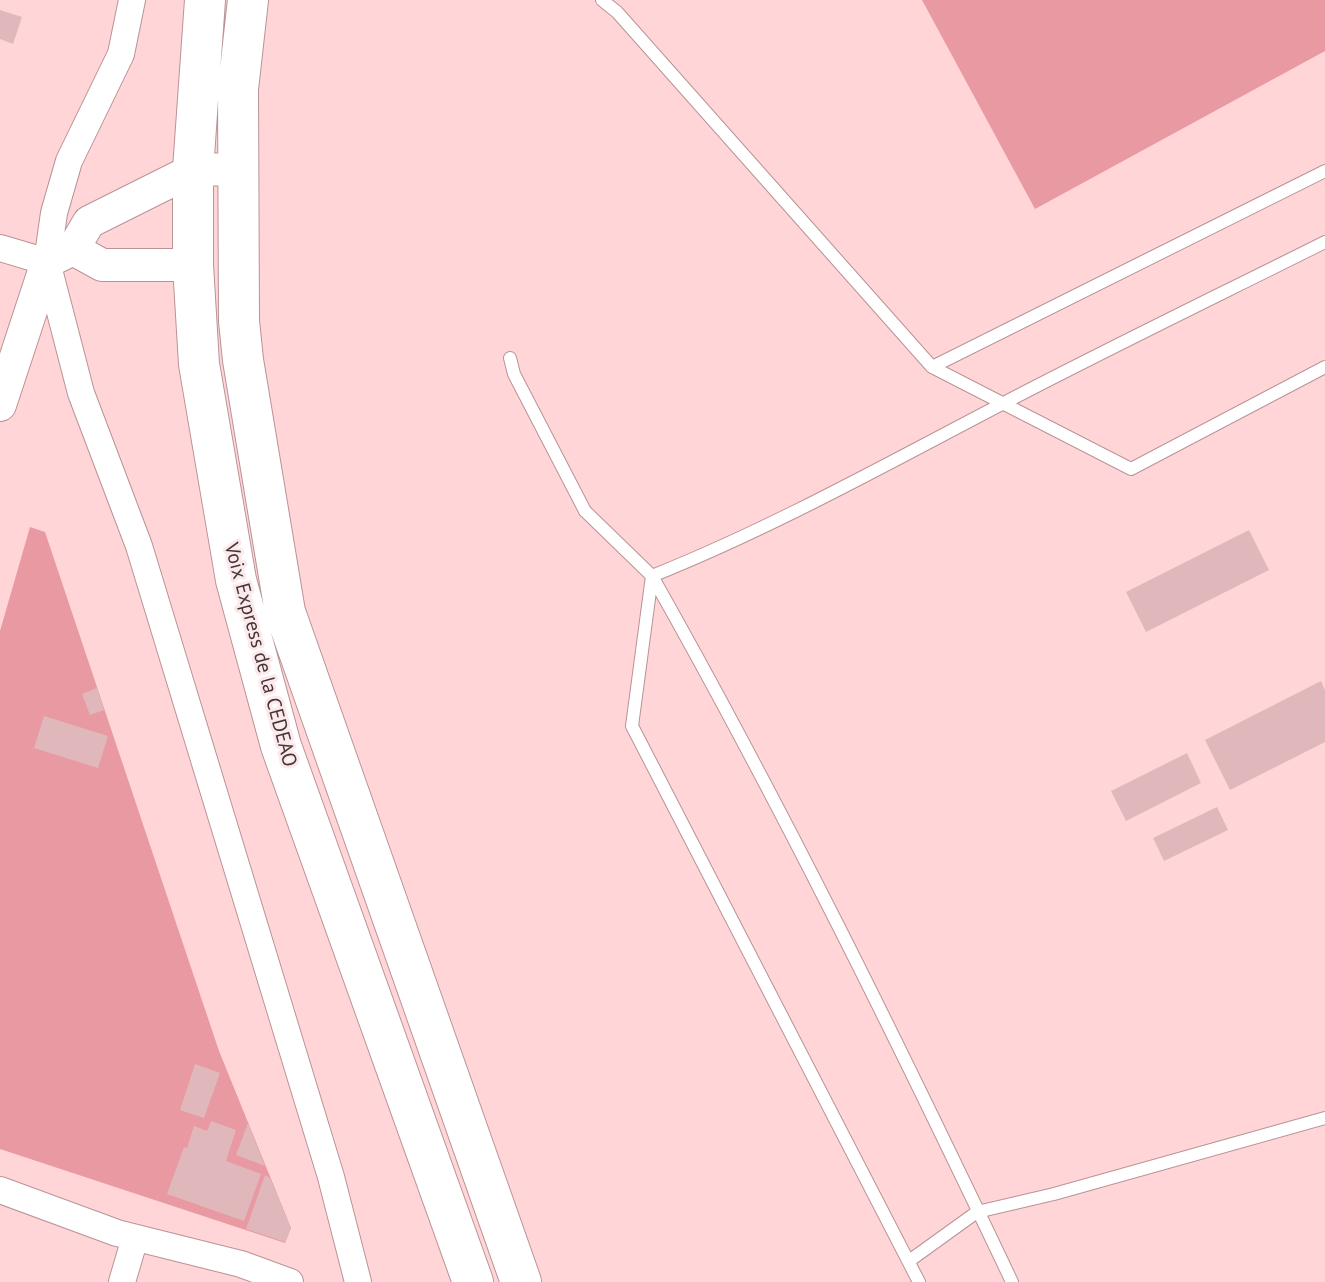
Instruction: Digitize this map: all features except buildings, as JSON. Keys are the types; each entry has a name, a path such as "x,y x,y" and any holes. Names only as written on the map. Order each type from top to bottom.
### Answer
{"main road":[{"name":"Voix Express de la CEDEAO","path":"205,0 193,170 193,265 199,364 236,580 281,746 473,1282"},
{"path":"248,0 238,89 239,321 285,612 521,1282"}],"street":[{"path":"132,0 121,54 69,161 54,213 81,393 139,546 331,1177 358,1282"},
{"path":"0,405 60,256 89,222 193,170 238,169"},
{"path":"0,248 102,265 193,265"},
{"path":"0,1190 135,1238 241,1264 290,1282"},
{"path":"122,1282 135,1238"}],"lane":[{"path":"602,0 617,12 932,367 1131,469 1325,367"},
{"path":"932,367 1325,171"},
{"path":"652,576 705,555 823,498 1325,242"},
{"path":"510,358 514,374 585,511 652,576 717,691 901,1052 1012,1282"},
{"path":"652,576 632,726 919,1282"},
{"path":"909,1261 977,1212 1054,1194 1325,1118"}],"shaded area":[{"path":"922,0 1325,0 1325,51 1035,209"},
{"path":"30,527 45,532 219,1051 291,1228 285,1243 0,1149 0,631"}]}
